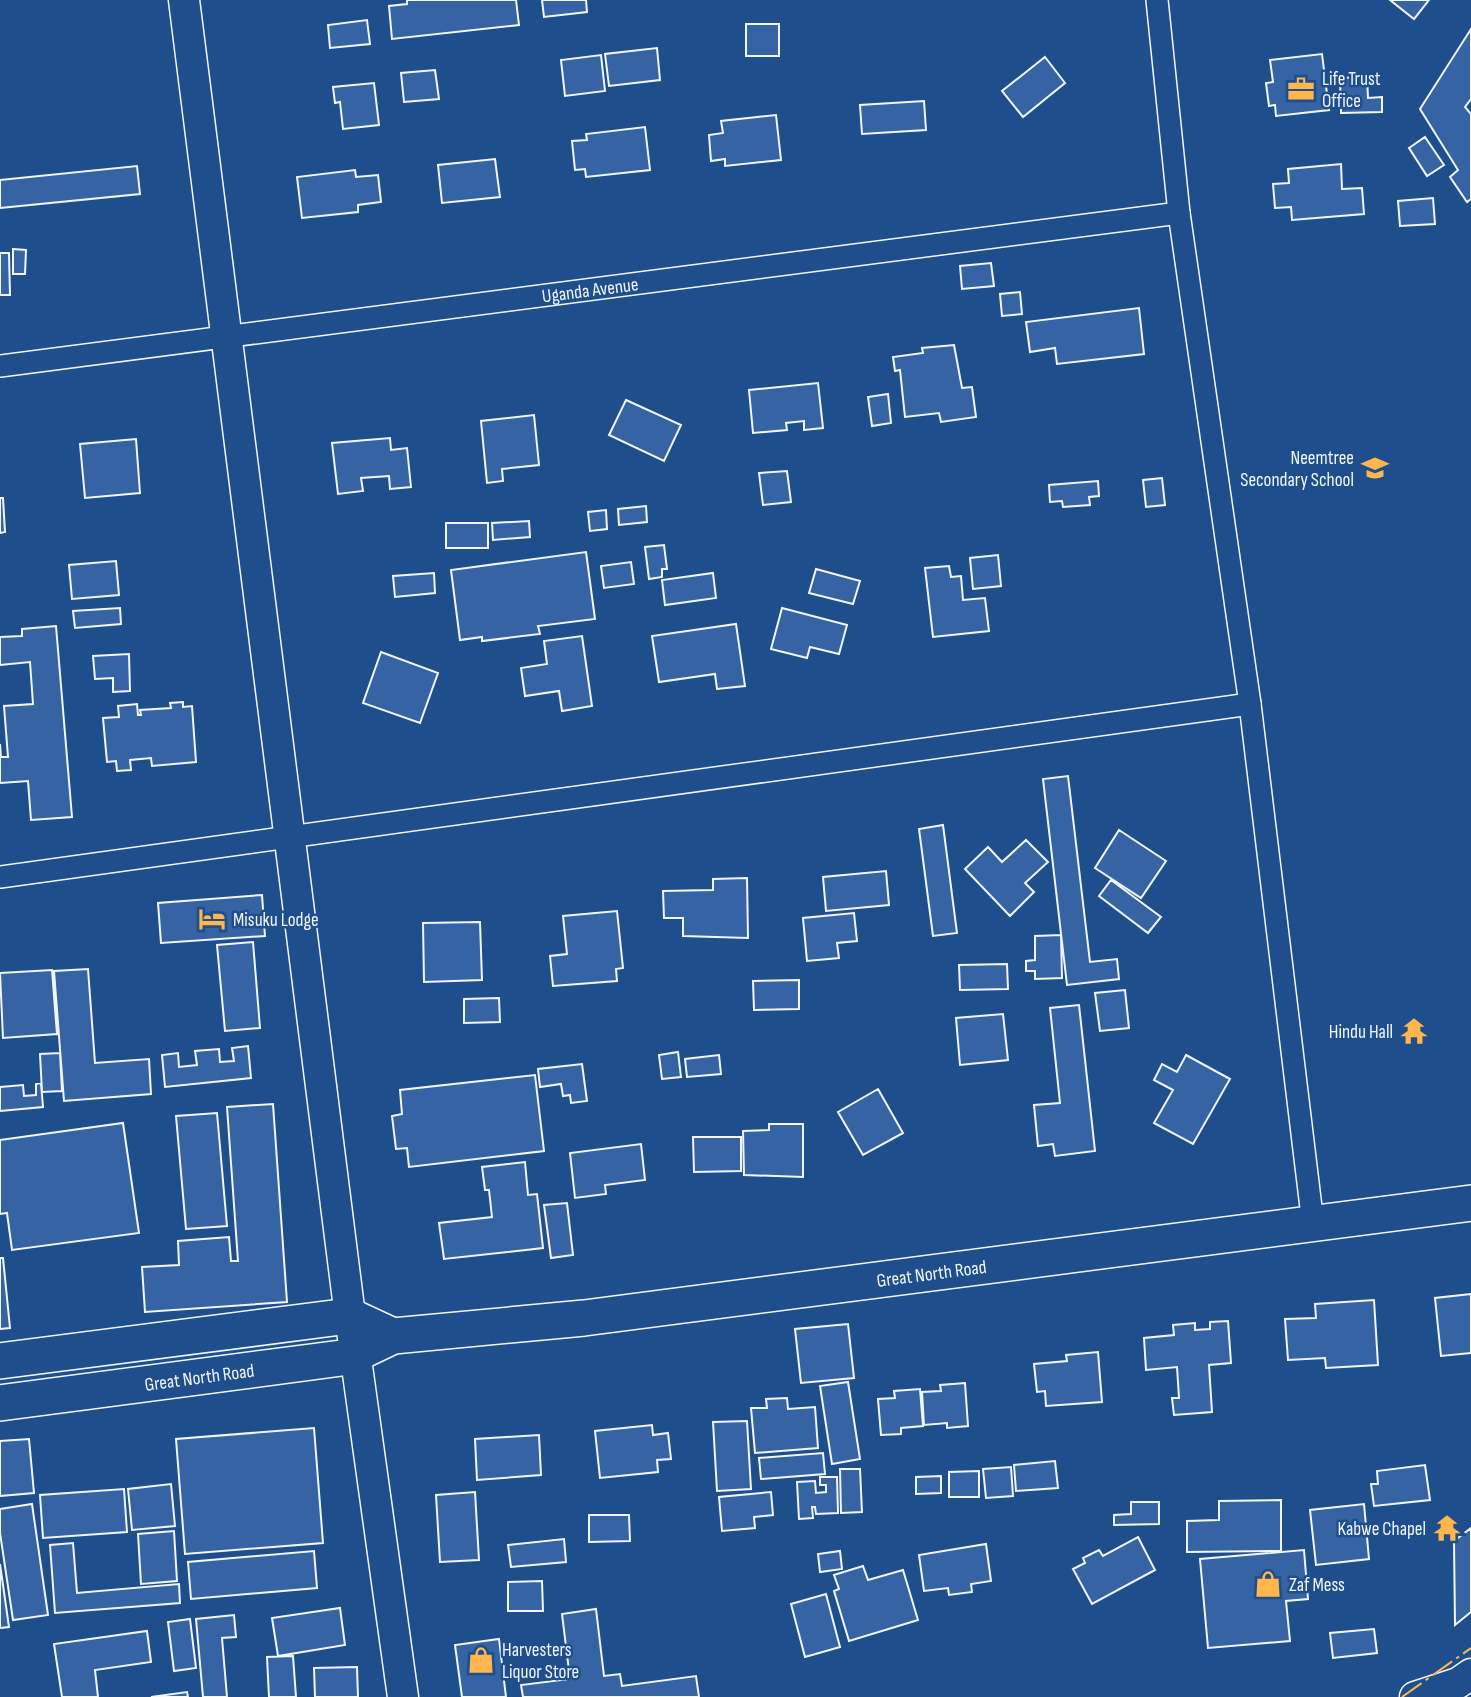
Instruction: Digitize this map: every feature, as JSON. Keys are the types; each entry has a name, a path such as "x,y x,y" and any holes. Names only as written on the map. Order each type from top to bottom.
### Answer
{"highway":[{"name":"Great North Road","path":"0,1403 357,1355 393,1336 584,1318 1471,1203"},
{"path":"0,1361 350,1316 393,1336"}],"main road":[{"path":"184,0 292,836 350,1316 402,1697"},
{"path":"1415,1697 1463,1685"}],"street":[{"path":"1157,0 1179,212 1250,704 1313,1224"},
{"name":"Uganda Avenue","path":"0,366 1179,212"},
{"path":"0,877 1250,704"}],"building":[{"path":"407,0 516,0 519,25 392,39 389,6 407,4"},
{"path":"542,0 586,0 587,12 544,17"},
{"path":"1390,0 1429,0 1414,19"},
{"path":"367,20 370,44 330,48 328,25"},
{"path":"746,24 779,24 779,56 746,56"},
{"path":"1471,29 1471,99 1465,107 1471,114 1471,199 1467,202 1450,177 1458,170 1420,109"},
{"path":"657,48 660,80 609,86 605,54"},
{"path":"1322,54 1329,110 1276,116 1275,105 1269,106 1266,83 1273,82 1270,60"},
{"path":"601,55 605,91 565,96 561,60"},
{"path":"1045,57 1065,83 1023,117 1002,91"},
{"path":"435,70 439,99 404,102 401,73"},
{"path":"1367,77 1368,98 1382,97 1382,112 1341,113 1340,78"},
{"path":"374,83 379,125 343,129 340,102 335,103 333,87"},
{"path":"924,101 926,130 862,134 860,105"},
{"path":"776,115 781,160 725,166 725,159 711,161 709,135 723,133 721,121"},
{"path":"645,127 650,170 586,177 585,169 575,170 572,141 587,140 586,134"},
{"path":"1425,137 1444,165 1427,176 1409,148"},
{"path":"495,159 500,197 442,203 438,165"},
{"path":"1341,164 1342,189 1362,188 1364,214 1292,220 1291,207 1275,208 1273,184 1289,183 1288,169"},
{"path":"137,166 140,194 0,208 0,180"},
{"path":"355,170 356,177 378,175 381,202 358,205 358,212 302,218 297,177"},
{"path":"1433,198 1435,224 1400,226 1398,201"},
{"path":"13,249 26,250 25,274 13,274"},
{"path":"0,253 9,253 10,295 0,295"},
{"path":"991,263 994,286 962,289 960,266"},
{"path":"1020,292 1022,314 1002,316 1000,294"},
{"path":"1139,308 1144,354 1057,364 1055,348 1030,352 1026,322"},
{"path":"954,345 962,388 972,387 976,417 941,422 939,413 905,417 900,370 895,371 893,357 923,353 922,348"},
{"path":"818,383 823,428 804,430 804,421 786,423 787,430 753,433 749,390"},
{"path":"888,394 891,423 872,426 868,397"},
{"path":"626,400 681,425 664,461 609,435"},
{"path":"534,415 539,465 502,469 503,481 487,483 481,421"},
{"path":"390,438 391,450 407,448 411,487 390,489 389,476 361,478 363,491 338,494 332,443"},
{"path":"136,439 140,493 85,498 80,444"},
{"path":"787,471 791,502 763,505 759,473"},
{"path":"1162,478 1165,505 1146,507 1143,480"},
{"path":"1098,481 1099,496 1089,497 1090,505 1063,507 1062,501 1050,502 1049,485"},
{"path":"0,498 3,498 5,532 0,533"},
{"path":"646,506 647,522 619,525 618,509"},
{"path":"606,510 607,529 590,531 588,512"},
{"path":"529,521 530,537 493,540 492,523"},
{"path":"446,523 488,523 488,548 446,548"},
{"path":"664,545 667,569 662,569 662,577 649,579 645,547"},
{"path":"586,552 595,619 538,626 540,634 482,641 482,637 460,640 451,570"},
{"path":"998,555 1001,586 973,589 970,558"},
{"path":"116,561 119,595 72,599 69,565"},
{"path":"631,562 634,584 604,588 601,566"},
{"path":"949,566 951,577 961,576 963,600 985,598 989,631 933,637 925,568"},
{"path":"816,569 860,581 853,604 809,593"},
{"path":"434,573 435,593 395,597 393,576"},
{"path":"713,573 716,598 665,605 662,580"},
{"path":"120,608 121,624 75,628 73,611"},
{"path":"782,608 847,625 839,654 810,647 807,658 771,649"},
{"path":"736,624 745,686 717,689 715,674 659,682 652,636"},
{"path":"56,626 72,817 31,820 28,781 0,783 0,744 1,757 8,757 4,706 33,704 30,662 0,665 0,637 22,636 22,629"},
{"path":"582,636 592,706 562,711 559,691 525,696 521,668 547,664 544,641"},
{"path":"381,652 438,673 420,723 363,703"},
{"path":"129,654 130,691 113,692 113,678 95,679 93,656"},
{"path":"183,702 183,707 192,706 196,762 152,766 151,758 130,760 131,770 117,771 116,761 107,762 103,718 119,717 118,706 137,704 138,715 141,715 140,710 171,708 170,703"},
{"path":"1068,776 1090,962 1117,959 1119,979 1067,985 1043,779"},
{"path":"943,825 957,933 933,936 919,829"},
{"path":"1119,830 1166,861 1141,898 1095,868"},
{"path":"1026,840 1048,862 1025,883 1034,892 1010,916 965,869 988,847 1002,862"},
{"path":"886,871 889,905 826,911 823,877"},
{"path":"747,878 748,938 683,936 683,918 664,918 663,891 713,890 713,879"},
{"path":"1111,880 1161,917 1148,933 1099,896"},
{"name":"Misuku Lodge","path":"262,895 265,936 161,943 158,903"},
{"path":"617,911 623,968 616,969 617,981 553,986 550,956 567,954 563,916"},
{"path":"854,913 857,941 837,943 839,958 807,961 803,918"},
{"path":"480,922 482,980 424,982 423,923"},
{"path":"1061,935 1062,978 1035,979 1035,971 1026,971 1026,961 1035,960 1035,936"},
{"path":"253,942 260,1028 225,1031 217,945"},
{"path":"1007,964 1008,989 960,990 959,965"},
{"path":"88,969 95,1063 149,1059 151,1094 64,1101 54,971"},
{"path":"52,970 57,1034 3,1038 0,973"},
{"path":"799,980 799,1009 754,1010 753,981"},
{"path":"1125,990 1129,1028 1100,1031 1095,993"},
{"path":"499,998 500,1022 464,1023 464,999"},
{"path":"1079,1005 1095,1151 1055,1156 1053,1144 1038,1146 1034,1105 1060,1103 1050,1008"},
{"path":"1003,1014 1008,1060 960,1065 956,1018"},
{"path":"248,1046 251,1078 165,1087 162,1055 178,1053 179,1067 197,1065 195,1051 219,1049 220,1062 234,1061 232,1048"},
{"path":"678,1052 681,1077 662,1079 659,1055"},
{"path":"60,1053 62,1091 42,1092 40,1054"},
{"path":"719,1055 721,1074 687,1077 685,1059"},
{"path":"1186,1055 1230,1079 1193,1144 1154,1123 1173,1090 1154,1080 1162,1064 1177,1072"},
{"path":"582,1064 587,1101 571,1103 570,1095 563,1096 561,1084 540,1087 538,1069"},
{"path":"535,1075 544,1151 409,1167 407,1148 396,1149 392,1116 402,1114 400,1090"},
{"path":"41,1083 43,1107 0,1111 0,1087 23,1085 24,1096 36,1095 36,1084"},
{"path":"878,1089 903,1133 863,1155 838,1112"},
{"path":"273,1104 287,1302 145,1312 142,1267 179,1265 178,1241 229,1237 231,1261 238,1261 227,1107"},
{"path":"217,1113 227,1226 186,1229 176,1116"},
{"path":"123,1123 139,1233 12,1250 7,1213 0,1214 0,1140"},
{"path":"769,1124 803,1124 803,1177 744,1175 743,1131 769,1130"},
{"path":"693,1137 741,1137 741,1171 694,1172"},
{"path":"641,1144 645,1180 605,1185 606,1194 575,1198 570,1153"},
{"path":"525,1162 528,1195 537,1194 543,1248 444,1259 439,1223 492,1217 489,1190 485,1190 482,1167"},
{"path":"567,1203 573,1255 551,1258 544,1205"},
{"path":"0,1258 3,1258 10,1328 0,1329"},
{"path":"1471,1294 1471,1353 1441,1356 1435,1298"},
{"path":"1374,1300 1378,1365 1326,1368 1325,1358 1288,1360 1285,1319 1316,1318 1315,1304"},
{"path":"1228,1321 1231,1363 1209,1365 1212,1412 1174,1415 1172,1398 1179,1398 1177,1367 1146,1370 1144,1338 1174,1335 1173,1325 1195,1323 1195,1330 1210,1329 1210,1322"},
{"path":"848,1324 854,1378 801,1383 795,1329"},
{"path":"1098,1352 1102,1402 1046,1406 1045,1391 1037,1392 1034,1364 1067,1361 1066,1355"},
{"path":"848,1382 860,1459 832,1464 820,1386"},
{"path":"965,1383 968,1426 947,1428 947,1423 924,1425 922,1392 941,1391 940,1385"},
{"path":"920,1389 923,1426 901,1428 901,1434 881,1435 878,1399 895,1398 894,1391"},
{"path":"787,1398 788,1409 815,1407 818,1448 755,1453 751,1408 767,1408 766,1399"},
{"path":"747,1421 751,1489 717,1491 713,1422"},
{"path":"652,1425 653,1435 668,1433 671,1459 657,1460 658,1472 600,1478 595,1431"},
{"path":"314,1428 323,1543 185,1554 176,1439"},
{"path":"539,1435 541,1475 477,1480 475,1439"},
{"path":"29,1439 34,1493 0,1496 0,1441"},
{"path":"823,1453 825,1474 761,1479 759,1458"},
{"path":"1055,1461 1058,1488 1016,1491 1014,1465"},
{"path":"1425,1465 1430,1500 1374,1506 1371,1484 1378,1484 1377,1471"},
{"path":"1011,1467 1013,1496 986,1498 983,1469"},
{"path":"840,1469 860,1469 862,1512 841,1513"},
{"path":"979,1471 979,1497 949,1497 949,1472"},
{"path":"941,1476 941,1493 916,1494 916,1477"},
{"path":"820,1477 837,1477 838,1513 816,1514 815,1507 812,1507 813,1518 799,1519 797,1482 815,1481 816,1493 826,1492 826,1485 820,1485"},
{"path":"171,1484 175,1526 132,1530 128,1489"},
{"path":"124,1489 127,1532 43,1538 40,1495"},
{"path":"475,1492 479,1560 440,1562 436,1495"},
{"path":"771,1492 773,1515 754,1517 755,1528 722,1531 719,1497"},
{"path":"1281,1500 1281,1551 1187,1552 1187,1521 1219,1520 1219,1501"},
{"path":"1131,1502 1159,1502 1159,1524 1114,1525 1114,1515 1131,1514"},
{"path":"32,1504 48,1615 13,1620 0,1533 0,1509"},
{"path":"1364,1504 1369,1559 1316,1565 1310,1510"},
{"path":"589,1515 629,1515 630,1541 589,1542"},
{"path":"1471,1528 1471,1612 1455,1625 1454,1541"},
{"path":"174,1531 177,1581 141,1584 138,1534"},
{"path":"1138,1537 1155,1570 1092,1604 1073,1569 1085,1563 1083,1558 1099,1550 1103,1556"},
{"path":"564,1539 566,1562 511,1567 508,1545"},
{"path":"73,1543 77,1593 179,1584 180,1603 55,1613 50,1545"},
{"path":"986,1544 991,1581 971,1584 972,1592 949,1595 948,1588 924,1591 919,1555"},
{"path":"1304,1550 1308,1599 1286,1601 1290,1641 1208,1648 1200,1559"},
{"path":"314,1551 317,1588 191,1599 188,1562"},
{"path":"840,1551 842,1569 820,1572 818,1554"},
{"path":"0,1564 9,1627 0,1628"},
{"path":"863,1566 868,1580 903,1570 918,1620 849,1641 834,1591 839,1589 834,1575"},
{"path":"542,1581 543,1611 508,1611 508,1582"},
{"path":"826,1594 840,1647 805,1657 791,1604"},
{"path":"340,1608 345,1645 278,1656 272,1618"},
{"path":"596,1609 604,1676 620,1674 622,1686 696,1676 699,1697 523,1697 521,1685 570,1679 562,1614"},
{"path":"234,1615 236,1637 222,1638 227,1697 203,1697 196,1619"},
{"path":"190,1619 196,1668 174,1671 168,1622"},
{"path":"1374,1629 1377,1653 1333,1658 1330,1633"},
{"path":"147,1631 151,1662 95,1670 98,1697 62,1697 54,1644"},
{"path":"499,1639 506,1697 462,1697 455,1645"},
{"path":"293,1656 296,1697 269,1697 267,1657"},
{"path":"357,1667 358,1697 315,1697 314,1668"},
{"path":"187,1692 188,1697 151,1697"}],"power":[{"path":"1402,1697 1471,1648"}],"place":[{"name":"Life Trust Office","path":"1301,89"},
{"name":"Neemtree Secondary School","path":"1375,468"},
{"name":"Misuku Lodge","path":"212,919"},
{"name":"Hindu Hall","path":"1414,1031"},
{"name":"Kabwe Chapel","path":"1447,1528"},
{"name":"Zaf Mess","path":"1268,1584"},
{"name":"Harvesters Liquor Store","path":"481,1660"}]}
